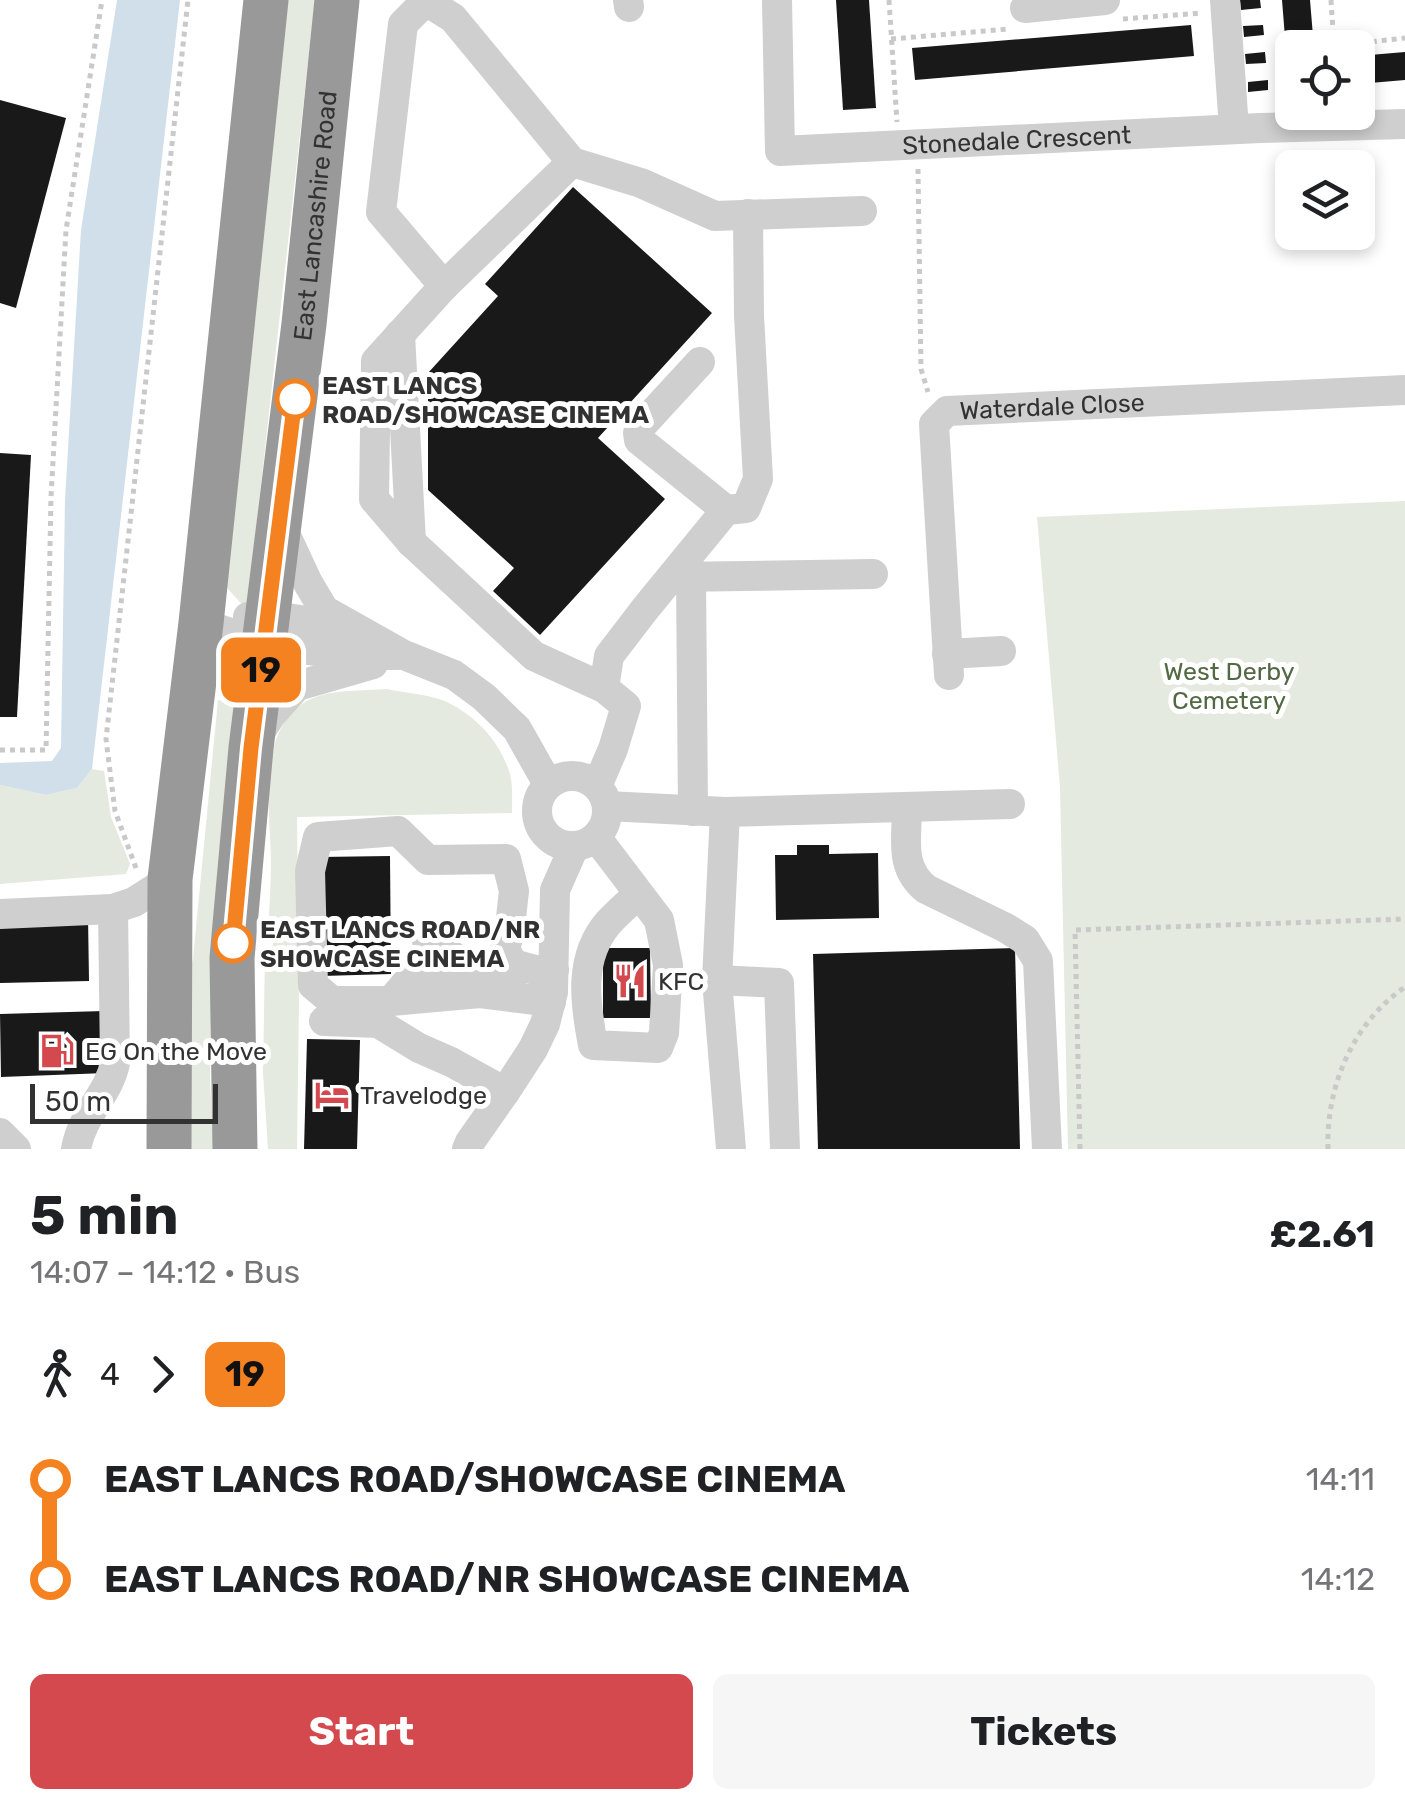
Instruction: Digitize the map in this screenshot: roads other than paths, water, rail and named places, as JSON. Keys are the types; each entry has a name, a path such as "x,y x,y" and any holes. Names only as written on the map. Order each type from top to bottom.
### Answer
{"highway":[{"path":"169,1149 154,876 201,624 266,0"},
{"name":"East Lancashire Road","path":"235,1149 232,958 251,748 304,324 337,0"}],"street":[{"name":"Stonedale Crescent","path":"777,0 780,151 1405,124"},
{"path":"1025,8 1105,0"},
{"path":"1225,0 1234,129"},
{"path":"444,286 381,212 402,24 426,1 453,18 572,162 641,183 715,216 862,212"},
{"path":"467,1149 533,1049 545,1024 553,988 556,890 585,842 603,828 607,818 602,796 626,706 604,688 534,656 410,542 374,499 376,361 444,286 572,162"},
{"path":"700,362 642,424 640,440 726,510 746,508 758,478 748,214"},
{"name":"Waterdale Close","path":"1001,651 948,665 934,424 947,411 1405,390"},
{"path":"604,688 610,656 644,608 682,577 726,510"},
{"path":"280,522 324,610 404,655 454,675 484,697 517,728 548,784"},
{"path":"682,577 873,574"},
{"path":"682,577 693,811"},
{"path":"201,624 266,630 356,628"},
{"path":"266,630 354,655 404,655"},
{"path":"251,748 270,715 297,686 404,655"},
{"path":"638,894 606,925 589,960 585,1003 593,1045 658,1048 664,1033 668,965 659,920 638,894 585,842 551,841 543,832 536,810 538,798 548,784 564,776 576,776 587,779 602,796 693,811 1010,804"},
{"path":"907,808 910,874 926,890 1024,940 1038,961 1047,1149"},
{"path":"725,812 717,980 732,1149"},
{"path":"398,831 428,860 506,859 514,891 505,948 513,964 534,970 553,988 480,993 452,975 414,974 391,1000 332,1002 313,984 310,871 318,838 398,831"},
{"path":"0,914 113,909 134,902 154,876"},
{"path":"76,1149 86,1118 112,1076 115,1063 113,909"},
{"path":"425,935 430,948 450,954 480,976 553,988"},
{"path":"717,980 779,983 785,1149"},
{"path":"324,1022 378,1023 505,1092"},
{"path":"0,1134 16,1149"}],"place":[{"name":"EAST LANCS ROAD/SHOWCASE CINEMA","path":"295,399"},
{"name":"EAST LANCS ROAD/NR SHOWCASE CINEMA","path":"233,943"},
{"name":"KFC","path":"630,981"},
{"name":"EG On the Move","path":"57,1051"},
{"name":"Travelodge","path":"332,1095"}],"park label":[{"name":"West Derby Cemetery","path":"1229,686"}]}
